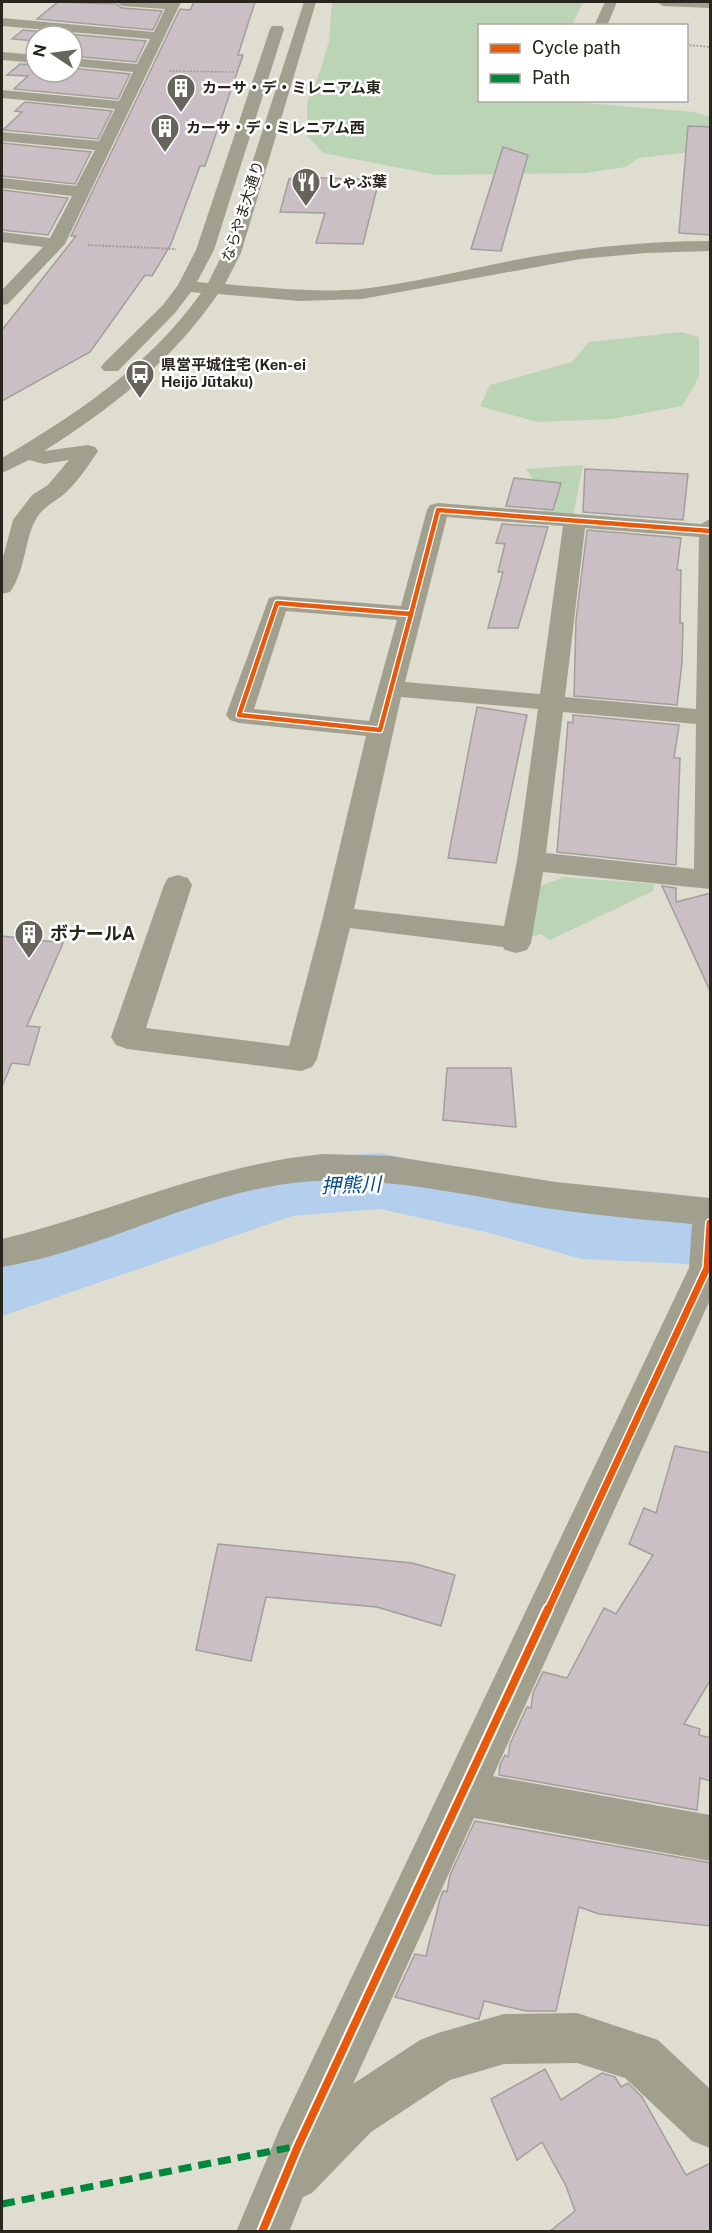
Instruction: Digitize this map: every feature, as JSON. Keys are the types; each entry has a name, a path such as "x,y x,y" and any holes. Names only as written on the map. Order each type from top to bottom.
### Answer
{"street":[{"path":"2,300 56,244 174,4 122,2"},
{"name":"ならやま大通り","path":"2,467 84,416 137,374 180,333 214,289 232,253 310,2"},
{"path":"601,24 611,2"},
{"path":"663,2 711,4"},
{"name":"ならやま大通り","path":"99,376 126,354 169,309 186,286 205,250 283,12"},
{"path":"2,22 159,36"},
{"path":"2,56 24,58"},
{"path":"84,64 142,69"},
{"path":"2,94 124,106"},
{"path":"2,136 105,146"},
{"path":"2,183 83,192"},
{"path":"2,237 56,244"},
{"path":"186,286 303,297 333,296 407,287 597,251 711,246"},
{"path":"2,587 13,561 24,520 40,500 56,490 88,451 44,458 28,452"},
{"path":"178,885 127,1037 301,1059 338,917 380,730 438,510 710,531"},
{"path":"338,917 516,941 531,861 575,520"},
{"path":"711,526 708,868 711,872"},
{"path":"380,730 239,715 277,603 411,614"},
{"path":"391,688 709,718"},
{"path":"531,861 711,880"},
{"path":"2,1253 25,1249 126,1219 218,1186 300,1169 375,1169 558,1196 711,1212"},
{"path":"270,2212 706,1268 711,1223"},
{"path":"463,1793 711,1838"},
{"path":"270,2212 353,2114 438,2058 504,2039 577,2038 640,2058 711,2123"}],"path":[{"path":"688,45 711,47"},
{"path":"142,69 238,72"},
{"path":"56,244 178,249"}],"green space":[{"path":"332,2 583,2 572,24 478,24 478,102 573,102 694,112 710,117 710,144 697,151 639,158 626,167 586,173 436,175 323,153 307,136 307,103 321,69 329,41"},
{"path":"681,332 699,337 699,377 682,406 612,419 537,422 480,406 490,385 572,362 589,342"},
{"path":"583,465 573,516 544,514 540,489 526,469"},
{"path":"564,877 654,884 653,891 550,940 541,934 531,937 540,886"}],"building":[{"path":"58,2 116,4 122,8 162,11 153,30 37,19"},
{"path":"194,2 255,2 238,55 243,55 205,166 200,166 171,244 152,276 145,275 90,352 2,401 2,330 76,236 71,236 180,9 190,10"},
{"path":"23,30 24,30 24,40 12,39"},
{"path":"84,35 146,41 136,62 84,57"},
{"path":"20,64 24,64 24,76 7,75"},
{"path":"84,69 130,74 118,99 14,89 24,80 24,84 84,84"},
{"path":"25,102 112,111 98,139 3,130 22,112 15,111"},
{"path":"688,126 711,127 711,235 679,233"},
{"path":"2,143 91,152 75,184 2,176"},
{"path":"503,147 528,155 501,251 471,249"},
{"path":"298,177 379,180 363,244 316,243 325,213 280,212 289,179"},
{"path":"2,190 68,198 48,235 2,230"},
{"path":"585,469 688,474 683,520 583,512"},
{"path":"514,478 561,483 553,510 506,506"},
{"path":"502,524 548,527 518,628 488,628 503,572 498,572 505,544 496,543"},
{"path":"587,530 681,538 677,570 681,570 680,623 683,623 682,663 677,705 574,696 576,620"},
{"path":"477,707 527,715 496,863 448,858"},
{"path":"573,715 679,725 674,758 680,758 676,865 557,852 568,722 573,723"},
{"path":"662,886 676,888 676,902 711,893 711,993"},
{"path":"2,936 63,943 27,1026 40,1027 29,1065 12,1063 2,1086"},
{"path":"447,1068 511,1068 516,1127 443,1120"},
{"path":"675,1446 711,1453 711,1679 684,1724 700,1729 699,1735 711,1738 711,1781 700,1778 697,1810 499,1775 500,1765 505,1755 508,1757 510,1744 527,1707 531,1708 533,1693 543,1672 567,1678 604,1608 616,1614 653,1555 629,1544 644,1508 656,1513"},
{"path":"218,1544 412,1563 455,1575 441,1626 377,1607 266,1597 251,1661 196,1650"},
{"path":"475,1821 711,1863 711,1926 599,1914 579,1907 556,2011 526,2011 484,2001 479,2019 477,2019 395,1997 415,1954 426,1956 440,1899 443,1891 447,1892 450,1875"},
{"path":"545,2069 561,2100 602,2073 615,2077 621,2087 628,2083 642,2097 686,2175 711,2163 711,2232 549,2232 575,2211 566,2186 542,2142 517,2160 491,2099"}],"waterway":[{"name":"押熊川","path":"2,1285 291,1188 380,1181 490,1204 582,1229 710,1235"}],"marked path":[{"path":"2,2204 298,2146"}],"cycle path":[{"path":"411,614 277,603 239,715 380,730 438,510 710,531"},
{"path":"262,2232 298,2146 707,1268 710,1223"}],"place":[{"name":"カーサ・デ・ミレニアム東","path":"181,114"},
{"name":"カーサ・デ・ミレニアム西","path":"165,154"},
{"name":"しゃぶ葉","path":"306,208"},
{"name":"県営平城住宅 (Ken-ei Heijō Jūtaku)","path":"140,400"},
{"name":"ボナールA","path":"29,960"}]}
